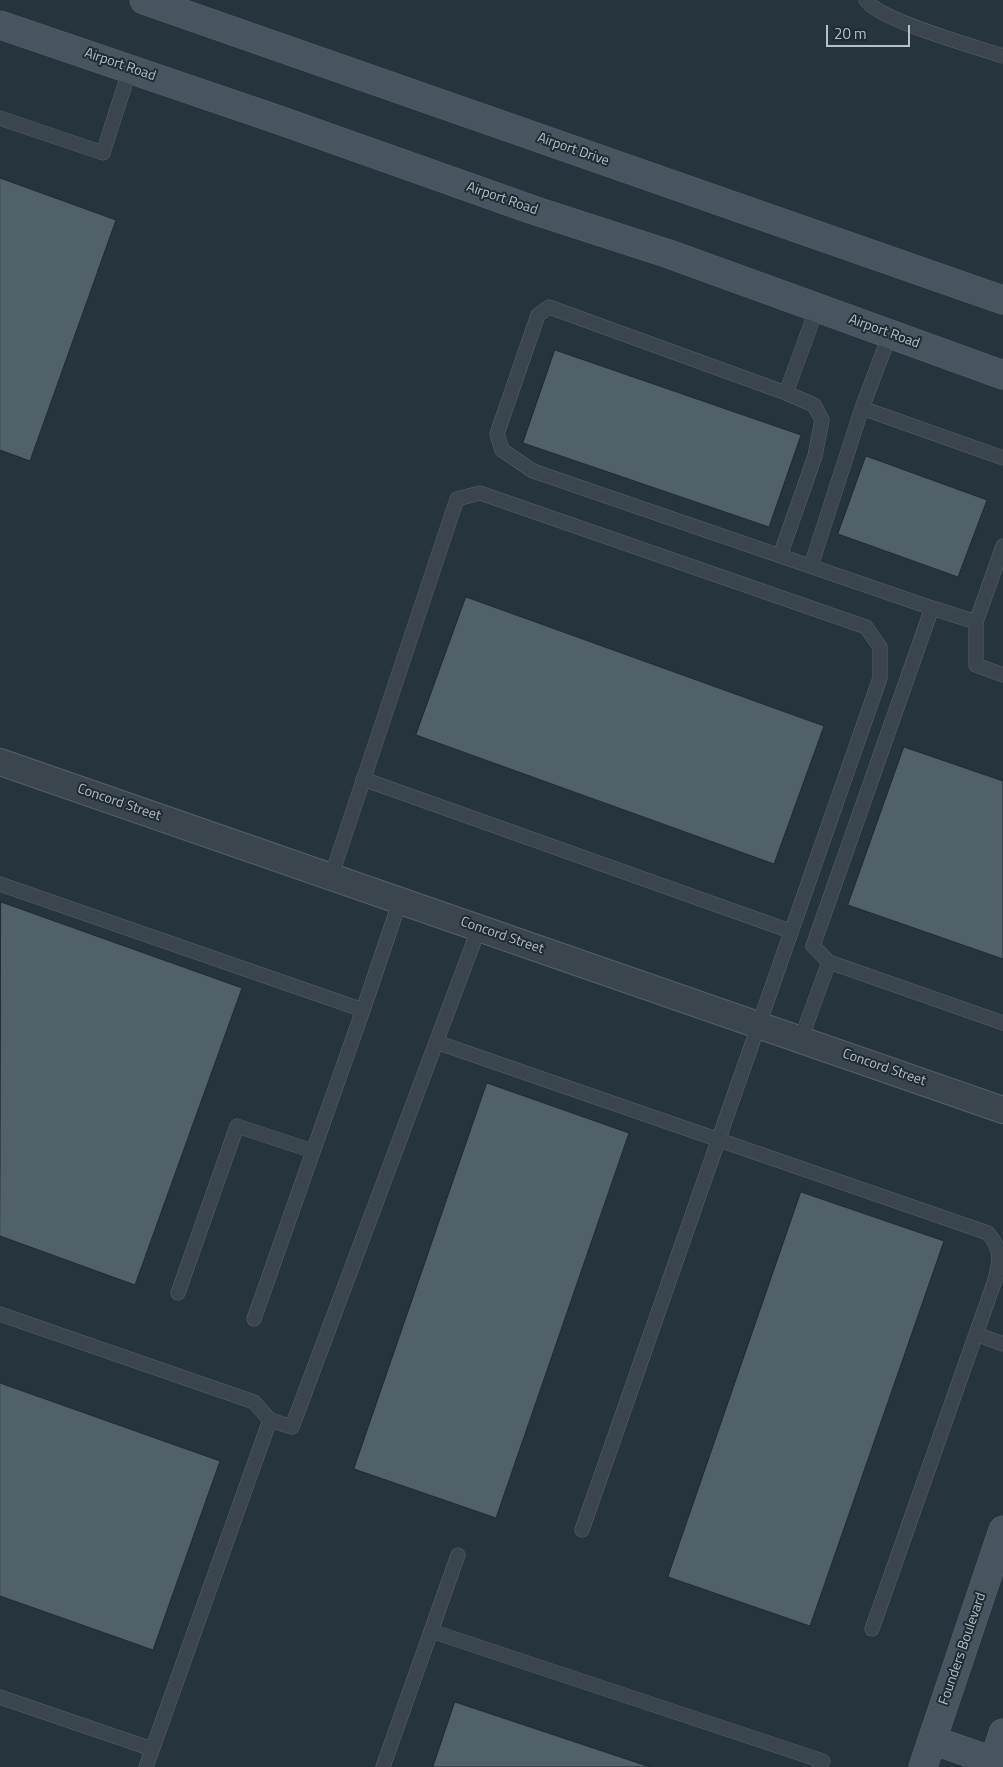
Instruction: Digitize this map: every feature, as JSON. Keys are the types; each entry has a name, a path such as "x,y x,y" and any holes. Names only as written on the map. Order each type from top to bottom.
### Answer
{"main road":[{"name":"Airport Drive","path":"144,0 1003,300"},
{"name":"Airport Road","path":"0,25 523,207 669,254 1003,375"},
{"name":"Founders Boulevard","path":"923,1767 1003,1530"},
{"path":"932,1740 996,1764 1003,1734"}],"street":[{"name":"Concord Street","path":"0,762 1003,1110"}],"lane":[{"path":"866,0 869,6 894,18 1003,56"},
{"path":"0,118 103,153 130,69"},
{"path":"780,556 815,456 822,420 814,405 786,393 549,307 538,315 497,434 502,450 532,471 780,556 810,566 932,608 976,622"},
{"path":"786,393 817,308"},
{"path":"810,566 862,408 890,334"},
{"path":"862,408 1003,458"},
{"path":"331,877 457,499 480,493 866,627 880,647 880,678 757,1024 582,1530"},
{"path":"1003,546 976,622 976,665 1003,675"},
{"path":"932,608 813,946 829,962 1003,1023"},
{"path":"363,779 790,931"},
{"path":"0,884 363,1010"},
{"path":"254,1318 400,900"},
{"path":"0,1314 254,1402 270,1420 292,1426 479,928"},
{"path":"801,1039 829,962"},
{"path":"436,1042 988,1233 998,1243 1001,1260 872,1629"},
{"path":"178,1293 238,1126 313,1151"},
{"path":"976,1334 1003,1344"},
{"path":"146,1767 270,1420"},
{"path":"383,1767 458,1554"},
{"path":"431,1631 823,1761 820,1767"},
{"path":"0,1697 152,1749"}],"building":[{"path":"0,178 116,220 30,461 0,450"},
{"path":"555,350 801,435 769,527 523,443"},
{"path":"866,456 987,500 958,577 838,534"},
{"path":"466,597 824,726 774,864 416,735"},
{"path":"904,747 1003,781 1003,959 848,905"},
{"path":"1,902 242,988 135,1285 0,1236"},
{"path":"487,1083 629,1133 496,1518 354,1469"},
{"path":"801,1192 944,1241 810,1626 668,1577"},
{"path":"0,1383 220,1461 153,1650 0,1596"},
{"path":"455,1702 650,1767 433,1767"}]}
